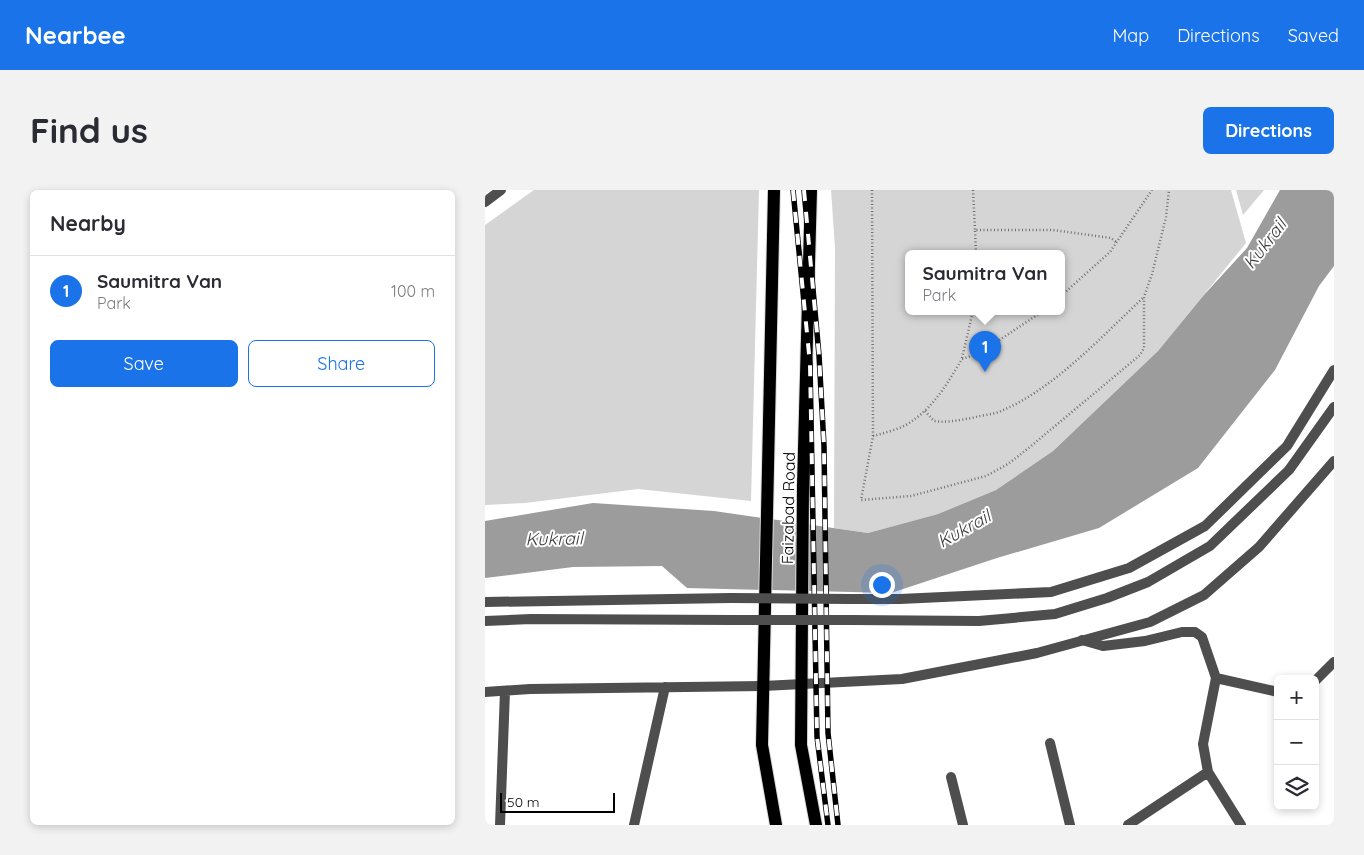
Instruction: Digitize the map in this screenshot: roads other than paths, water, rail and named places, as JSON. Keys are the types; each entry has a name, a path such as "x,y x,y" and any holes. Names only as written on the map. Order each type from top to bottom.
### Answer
{"main road":[{"name":"Faizabad Road","path":"774,190 762,745 776,825"},
{"name":"Faizabad Road","path":"811,190 803,486 801,745 816,825"}],"street":[{"path":"485,202 501,190"},
{"path":"485,602 731,598 900,599 1051,592 1129,568 1205,526 1287,446 1334,370"},
{"path":"485,621 531,619 979,621 1055,614 1107,598 1148,582 1210,546 1289,470 1334,408"},
{"path":"485,692 530,689 763,686 902,679 1037,653 1150,622 1204,595 1259,547 1334,461"},
{"path":"1082,640 1103,646 1145,641 1182,632 1195,632 1202,636 1216,678 1203,744 1208,772 1241,825"},
{"path":"1319,677 1334,662"},
{"path":"1216,678 1274,691"},
{"path":"634,825 665,687"},
{"path":"501,825 505,691"},
{"path":"1050,743 1070,825"},
{"path":"1128,825 1208,772"},
{"path":"951,777 963,825"}],"water":[{"name":"Kukrail","path":"1280,190 1334,190 1334,266 1319,286 1275,370 1198,468 1099,528 997,558 891,593 687,588 662,566 573,567 485,578 485,521 593,503 714,511 868,533 938,514 996,490 1053,451 1158,351 1203,296 1247,248"}],"railway":[{"path":"793,190 810,364 817,737 828,825"},
{"path":"804,190 819,355 824,446 828,733 838,825"}],"place":[{"name":"Saumitra Van","path":"985,372"}]}
